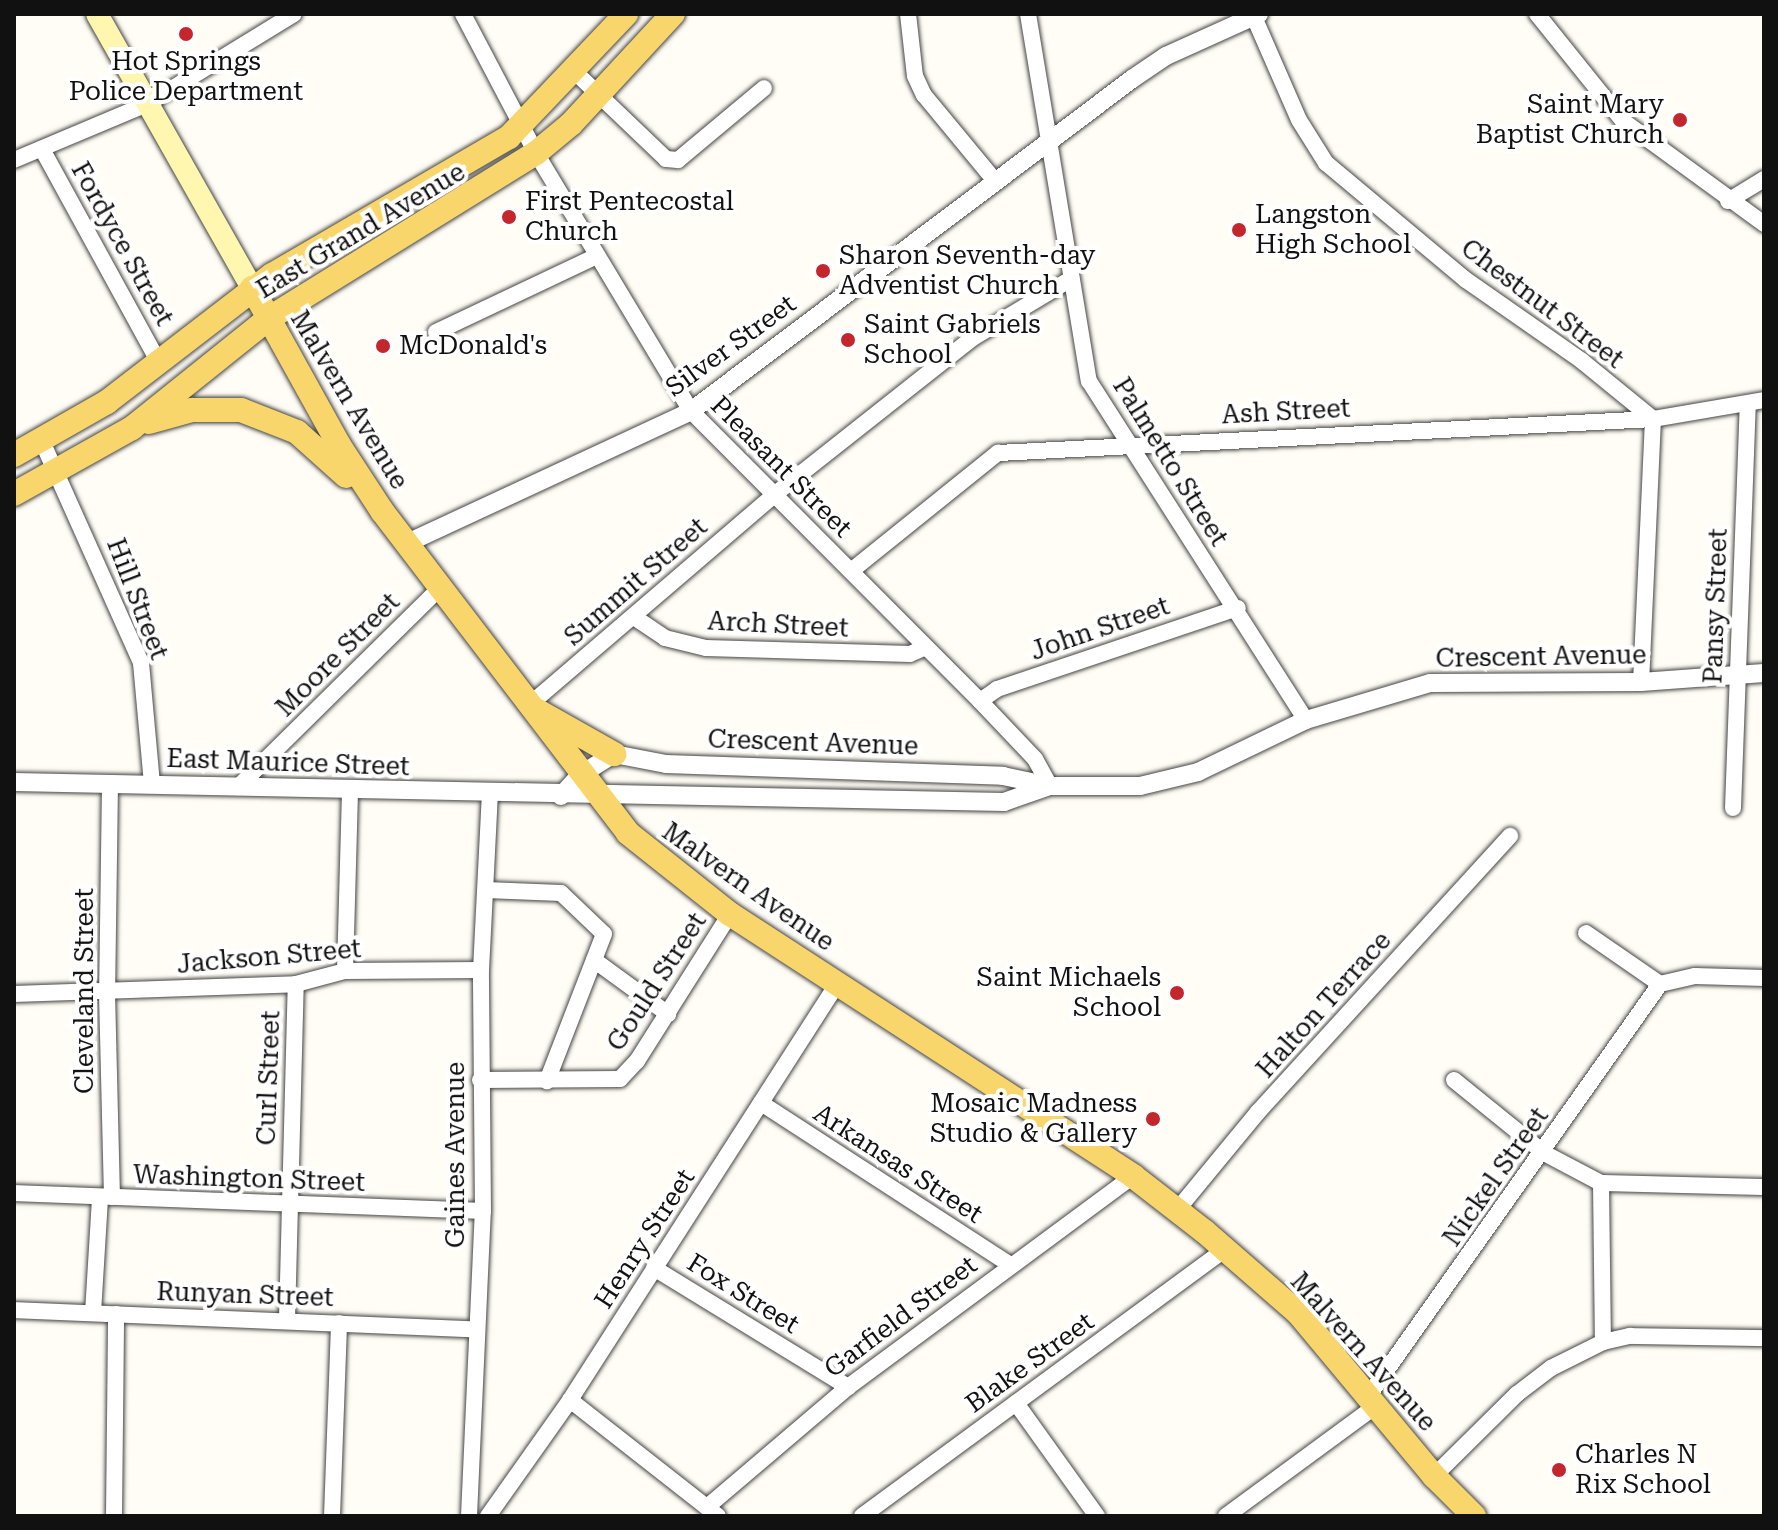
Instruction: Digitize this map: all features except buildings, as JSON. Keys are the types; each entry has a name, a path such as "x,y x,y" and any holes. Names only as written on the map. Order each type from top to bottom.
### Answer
{"main road":[{"name":"Malvern Avenue","path":"97,14 268,319 382,511 438,590 587,785 671,872 730,914 1133,1176 1178,1209 1299,1314 1434,1476 1474,1516"},
{"name":"East Grand Avenue","path":"14,455 107,402 252,288 522,127 626,14"},
{"name":"East Grand Avenue","path":"14,494 132,428 268,319 536,153 598,96 673,14"},
{"path":"132,428 192,410 241,410 267,418 297,432 382,511"},
{"path":"528,706 614,754"}],"street":[{"path":"14,160 147,104 294,14"},
{"name":"Pleasant Street","path":"463,14 536,153 691,411 980,701 1035,759 1050,786"},
{"path":"908,14 915,76 924,95 996,182"},
{"name":"Palmetto Street","path":"1028,14 1089,381 1238,608 1306,720"},
{"path":"1537,14 1623,121 1728,201 1764,224"},
{"name":"Silver Street","path":"405,544 691,411 1166,56 1257,15"},
{"name":"Chestnut Street","path":"1257,15 1311,142 1363,196 1653,419"},
{"path":"575,72 666,159 678,160 764,88"},
{"name":"Fordyce Street","path":"42,149 159,363"},
{"path":"1728,201 1764,179"},
{"path":"436,332 597,256"},
{"name":"Summit Street","path":"528,706 775,494 971,339 1071,279"},
{"name":"Ash Street","path":"851,571 998,453 1653,419 1756,403"},
{"name":"Pansy Street","path":"1733,808 1737,677 1756,403"},
{"path":"1641,682 1653,419"},
{"name":"Hill Street","path":"41,439 58,471 141,663 152,785"},
{"name":"Moore Street","path":"238,787 438,590"},
{"name":"John Street","path":"980,701 997,689 1238,608"},
{"name":"Arch Street","path":"634,617 665,638 706,648 910,654 926,647"},
{"name":"Crescent Avenue","path":"614,754 666,764 1003,776 1050,786 1140,786 1198,772 1306,720 1430,683 1641,682 1764,673"},
{"path":"587,785 614,754"},
{"path":"665,793 666,764"},
{"path":"842,799 843,770"},
{"name":"East Maurice Street","path":"14,782 561,796 587,785"},
{"name":"Cleveland Street","path":"93,1313 106,1197 110,784"},
{"name":"Crescent Avenue","path":"587,785 665,793 1004,802 1050,786"},
{"path":"345,971 350,791"},
{"name":"Gaines Avenue","path":"469,1516 475,1329 483,1211 481,970 490,795"},
{"name":"Halton Terrace","path":"1178,1209 1258,1112 1510,836"},
{"path":"486,890 561,893 604,934 547,1081"},
{"name":"Gould Street","path":"480,1080 620,1079 668,1014 730,914"},
{"path":"1586,933 1660,984 1695,976 1764,978"},
{"path":"594,960 668,1014"},
{"name":"Jackson Street","path":"14,994 296,984 345,971 481,970"},
{"name":"Curl Street","path":"287,1319 296,984"},
{"name":"Henry Street","path":"488,1516 570,1400 837,984"},
{"name":"Nickel Street","path":"1226,1516 1373,1400 1660,984"},
{"path":"1454,1080 1544,1153 1601,1183 1764,1187"},
{"name":"Arkansas Street","path":"761,1103 1010,1265"},
{"name":"Garfield Street","path":"712,1511 848,1387 1133,1176"},
{"path":"1601,1183 1603,1342"},
{"name":"Washington Street","path":"14,1193 289,1206 483,1211"},
{"name":"Blake Street","path":"862,1516 1226,1249"},
{"name":"Fox Street","path":"654,1268 848,1387"},
{"name":"Runyan Street","path":"14,1310 475,1329"},
{"path":"114,1516 116,1314"},
{"path":"332,1516 339,1323"},
{"path":"1434,1476 1517,1394 1551,1368 1603,1342 1630,1336 1764,1338"},
{"path":"570,1400 712,1511"},
{"path":"1016,1403 1097,1516"}],"place":[{"name":"Hot Springs Police Department","path":"186,34"},
{"name":"Saint Mary Baptist Church","path":"1680,120"},
{"name":"First Pentecostal Church","path":"509,217"},
{"name":"Langston High School","path":"1239,230"},
{"name":"Sharon Seventh-day Adventist Church","path":"823,271"},
{"name":"Saint Gabriels School","path":"848,340"},
{"name":"McDonald's","path":"383,346"},
{"name":"Saint Michaels School","path":"1177,993"},
{"name":"Mosaic Madness Studio & Gallery","path":"1153,1119"},
{"name":"Charles N Rix School","path":"1559,1470"}]}
